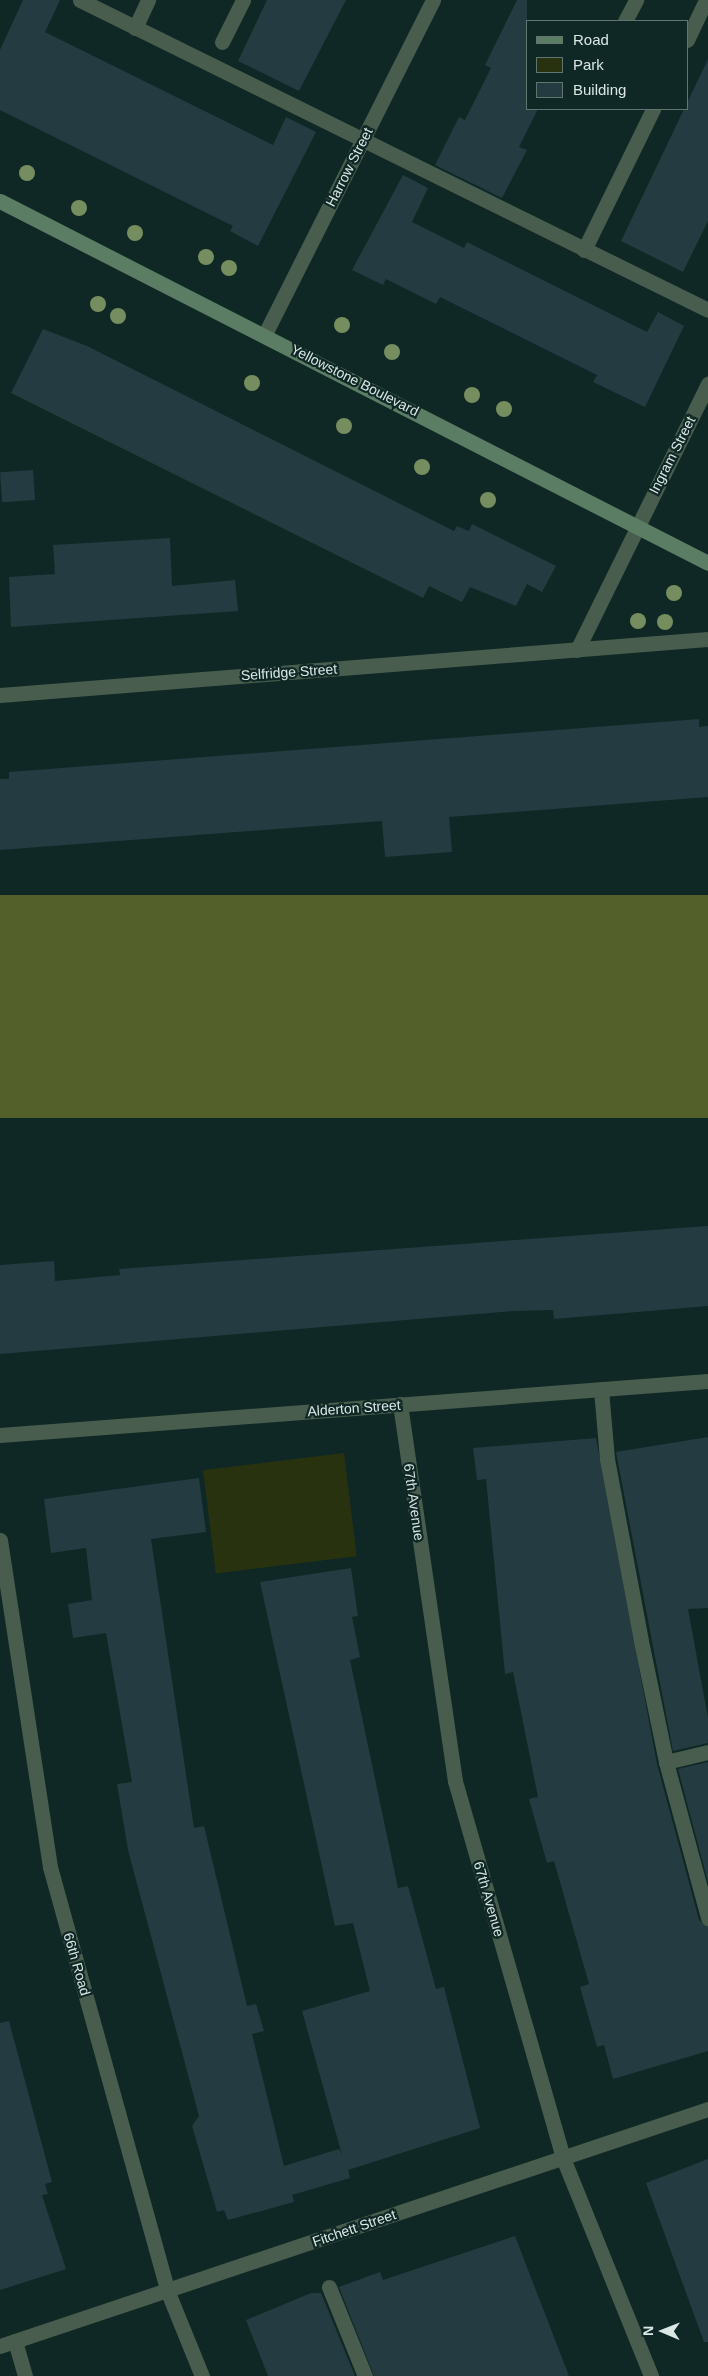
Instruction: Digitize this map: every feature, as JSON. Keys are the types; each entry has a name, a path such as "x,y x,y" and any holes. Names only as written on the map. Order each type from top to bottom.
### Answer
{"street":[{"path":"80,0 361,142 708,310"},
{"path":"135,28 148,0"},
{"path":"222,42 243,0"},
{"name":"Harrow Street","path":"265,334 433,0"},
{"path":"626,20 636,0"},
{"path":"688,38 706,0"},
{"path":"584,250 653,110"},
{"name":"Yellowstone Boulevard","path":"0,201 265,334 708,563"},
{"name":"Ingram Street","path":"637,526 708,384"},
{"path":"578,650 637,526"},
{"name":"Selfridge Street","path":"0,695 708,640"},
{"name":"Alderton Street","path":"0,1435 708,1381"},
{"path":"601,1389 606,1459 666,1762 708,1918"},
{"name":"67th Avenue","path":"400,1404 455,1781 563,2158 651,2376"},
{"name":"66th Road","path":"0,1540 50,1867 167,2290 202,2376"},
{"path":"666,1762 708,1752"},
{"name":"Fitchett Street","path":"0,2346 708,2109"},
{"path":"329,2288 365,2376"},
{"path":"15,2341 25,2376"}],"green space":[{"path":"0,895 708,895 708,1118 0,1118"},
{"path":"344,1453 357,1556 216,1574 203,1470"}],"building":[{"path":"23,0 60,0 45,32 273,145 286,117 316,132 258,246 230,231 233,226 0,110 0,50"},
{"path":"267,0 346,0 299,91 238,61"},
{"path":"517,0 527,0 526,110 538,110 519,147 527,150 502,198 435,165 459,117 465,120 491,68 485,65"},
{"path":"708,59 708,221 683,272 621,241 684,110 688,110 688,101"},
{"path":"403,175 428,188 412,222 464,248 467,242 647,332 658,312 684,326 645,407 593,382 597,375 440,297 436,304 386,279 383,285 352,270"},
{"path":"43,329 87,346 454,531 457,526 469,531 472,524 556,566 542,592 527,584 516,606 470,587 462,602 429,586 423,598 11,393"},
{"path":"33,470 35,500 2,502 0,472"},
{"path":"170,538 172,586 235,580 238,611 11,627 9,577 55,574 53,545"},
{"path":"699,719 699,727 708,726 708,797 449,817 452,852 385,857 382,821 0,850 0,779 9,779 9,772"},
{"path":"708,1226 708,1306 554,1319 553,1310 514,1311 0,1354 0,1265 54,1261 55,1281 120,1275 119,1269"},
{"path":"708,1437 708,1608 688,1609 708,1718 708,1743 673,1751 616,1452"},
{"path":"596,1438 657,1764 699,1920 708,1927 708,2051 613,2079 604,2045 597,2047 580,1987 589,1984 554,1861 547,1863 529,1799 538,1797 513,1672 505,1674 486,1479 477,1480 473,1448"},
{"path":"199,1478 206,1532 151,1539 194,1828 204,1826 247,2006 256,2004 264,2031 252,2034 284,2166 339,2149 342,2155 302,2011 370,1991 353,1923 335,1926 260,1582 351,1568 358,1616 352,1617 360,1657 350,1660 398,1888 408,1886 436,1989 444,1987 480,2128 348,2170 350,2178 292,2195 294,2202 228,2220 224,2210 217,2212 192,2126 199,2116 128,1850 117,1784 132,1782 106,1633 73,1638 68,1604 92,1600 86,1548 51,1553 44,1499"},
{"path":"708,1762 708,1882 678,1769"},
{"path":"9,2021 52,2182 45,2184 48,2194 42,2195 66,2269 0,2290 0,2023"},
{"path":"708,2159 708,2342 704,2342 646,2183"},
{"path":"515,2236 569,2376 374,2376 339,2287 380,2272 383,2280"},
{"path":"311,2293 321,2293 355,2376 268,2376 246,2320"}]}
